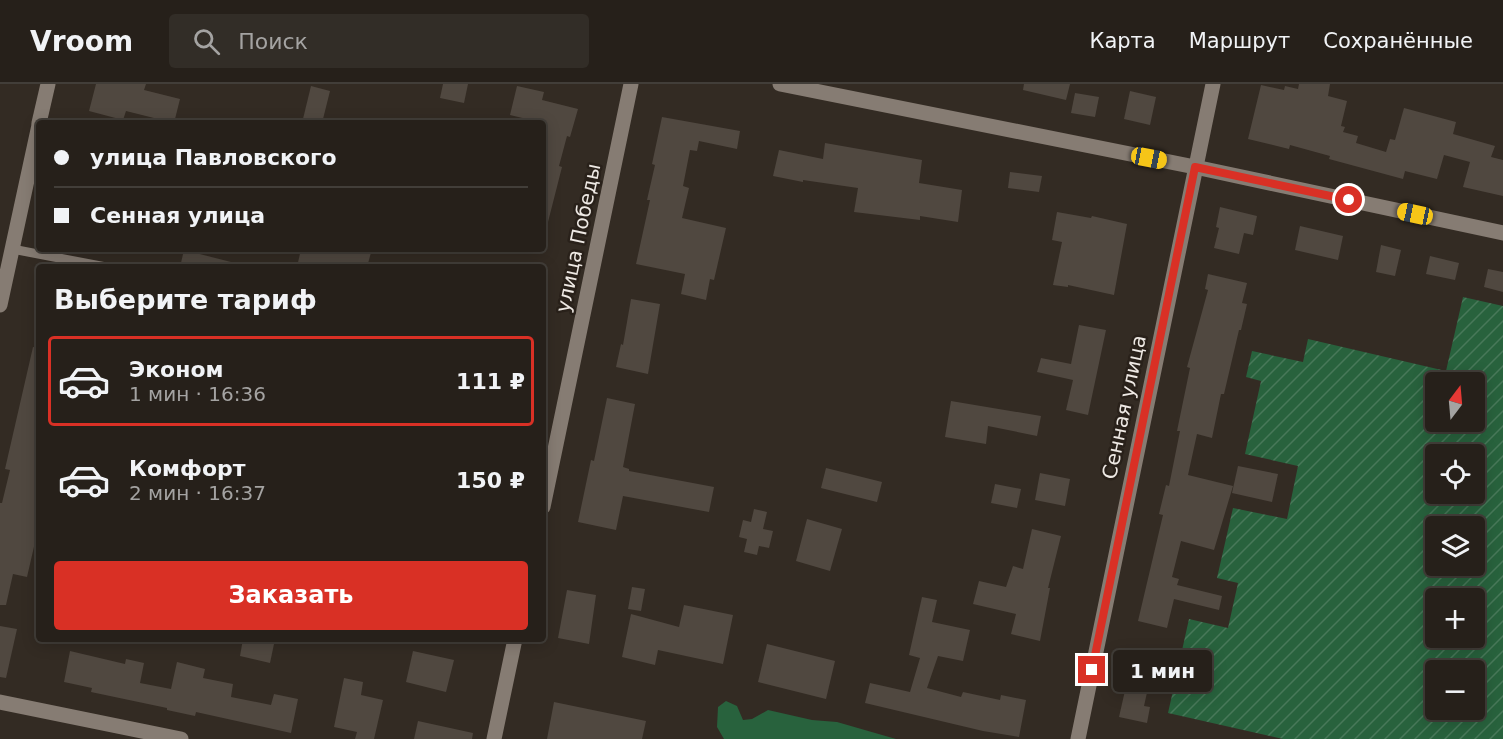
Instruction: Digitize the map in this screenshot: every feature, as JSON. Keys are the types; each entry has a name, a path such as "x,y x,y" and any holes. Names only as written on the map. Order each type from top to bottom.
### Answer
{"street":[{"path":"40,120 48,84"},
{"name":"улица Победы","path":"546,493 631,84"},
{"path":"780,84 1195,167 1503,233"},
{"name":"Сенная улица","path":"1078,739 1213,84"},
{"path":"0,306 36,138"},
{"path":"495,739 514,642"},
{"path":"0,702 181,739"}],"lane":[{"path":"12,249 90,264"}],"green space":[{"path":"1463,297 1503,306 1503,739 1283,739 1168,713 1189,619 1228,628 1238,583 1217,578 1233,508 1287,519 1298,466 1245,454 1261,381 1246,377 1252,351 1303,362 1308,339 1446,371"},
{"path":"726,701 737,706 743,720 752,719 768,710 812,720 837,722 896,739 724,739 717,727 718,707"}],"building":[{"path":"96,84 146,84 144,90 180,99 175,120 162,120 126,111 123,120 89,111"},
{"path":"443,84 468,84 464,103 440,98"},
{"path":"1024,84 1070,84 1066,100 1023,90"},
{"path":"1299,84 1330,84 1328,96 1347,101 1341,126 1345,127 1343,132 1358,136 1356,143 1386,152 1390,139 1395,140 1404,108 1456,122 1453,134 1495,146 1491,157 1503,160 1503,196 1463,187 1470,162 1444,155 1437,179 1405,171 1403,179 1329,159 1330,156 1290,145 1289,149 1248,139 1261,85 1284,90 1285,86 1298,89"},
{"path":"311,86 330,91 323,120 303,120"},
{"path":"517,86 544,92 542,100 578,109 570,137 567,136 559,166 562,167 548,222 546,222 546,120 531,120 510,115"},
{"path":"1130,91 1156,97 1150,125 1124,119"},
{"path":"1075,93 1099,97 1095,117 1071,113"},
{"path":"662,117 740,131 737,149 699,141 697,151 690,150 683,186 689,188 682,218 726,228 714,280 710,279 706,300 681,294 685,274 636,264 650,200 647,200 655,165 652,164"},
{"path":"825,143 922,160 919,183 962,190 958,222 920,216 920,220 854,212 858,188 773,176 779,150 823,159"},
{"path":"1010,172 1042,176 1039,192 1008,188"},
{"path":"1220,207 1257,216 1253,235 1244,233 1239,254 1214,248 1219,228 1216,227"},
{"path":"1057,212 1091,218 1092,216 1127,224 1114,295 1068,285 1068,287 1053,285 1062,242 1052,240"},
{"path":"1300,226 1343,236 1338,260 1295,250"},
{"path":"1381,245 1401,250 1395,276 1376,272"},
{"path":"184,252 231,262 231,264 181,264"},
{"path":"300,252 371,252 368,264 298,264"},
{"path":"1430,256 1459,263 1455,280 1426,274"},
{"path":"1488,269 1503,272 1503,292 1484,287"},
{"path":"1208,274 1247,283 1242,303 1247,304 1224,394 1221,394 1212,438 1197,434 1188,475 1233,486 1214,550 1181,541 1172,577 1179,579 1177,585 1222,596 1219,610 1174,599 1167,628 1138,621 1163,515 1159,514 1166,485 1169,486 1190,368 1187,367 1208,290 1205,289"},
{"path":"631,299 660,304 648,374 616,367 621,344 623,345"},
{"path":"1079,325 1106,330 1088,415 1066,410 1073,380 1037,372 1041,358 1071,364"},
{"path":"33,347 36,348 36,538 27,577 13,574 6,605 0,605 0,503 2,503 10,470 5,469"},
{"path":"607,398 635,404 623,467 629,471 714,487 709,512 623,496 616,530 578,522"},
{"path":"951,401 1041,416 1037,436 988,426 986,444 945,437"},
{"path":"1238,466 1278,474 1272,502 1232,493"},
{"path":"826,468 882,482 877,502 821,488"},
{"path":"1040,473 1070,479 1065,506 1035,500"},
{"path":"995,484 1021,489 1017,508 991,503"},
{"path":"754,509 767,512 763,529 773,531 769,548 759,546 757,555 744,552 747,539 739,537 743,520 751,522"},
{"path":"807,519 842,529 830,571 796,561"},
{"path":"1032,529 1061,536 1048,588 1050,588 1040,641 1011,634 1016,614 973,604 979,581 1006,587 1013,566 1023,569"},
{"path":"632,587 645,589 641,611 628,609"},
{"path":"567,590 596,595 589,644 558,638"},
{"path":"922,597 937,600 932,622 970,630 963,661 938,656 927,688 961,697 963,692 1000,700 1001,695 1026,700 1019,737 983,731 865,703 870,683 910,692 920,658 909,655"},
{"path":"684,605 733,615 723,664 658,650 655,665 622,657 631,614 679,627"},
{"path":"0,626 17,629 6,678 0,677"},
{"path":"242,642 274,644 270,663 240,656"},
{"path":"767,644 835,661 826,699 758,682"},
{"path":"70,651 125,664 126,659 144,663 140,683 171,689 177,662 205,669 203,678 233,684 231,697 271,705 274,694 298,699 291,733 196,712 195,716 167,710 167,708 91,692 92,688 64,682"},
{"path":"413,651 454,660 446,692 406,682"},
{"path":"1129,673 1150,679 1144,706 1150,707 1147,723 1119,717"},
{"path":"344,678 363,682 361,695 383,700 374,739 355,739 357,732 334,727"},
{"path":"554,702 646,721 642,739 547,739"},
{"path":"418,721 473,733 472,739 414,739"}],"route":[{"path":"1092,670 1195,167 1349,200"}]}
